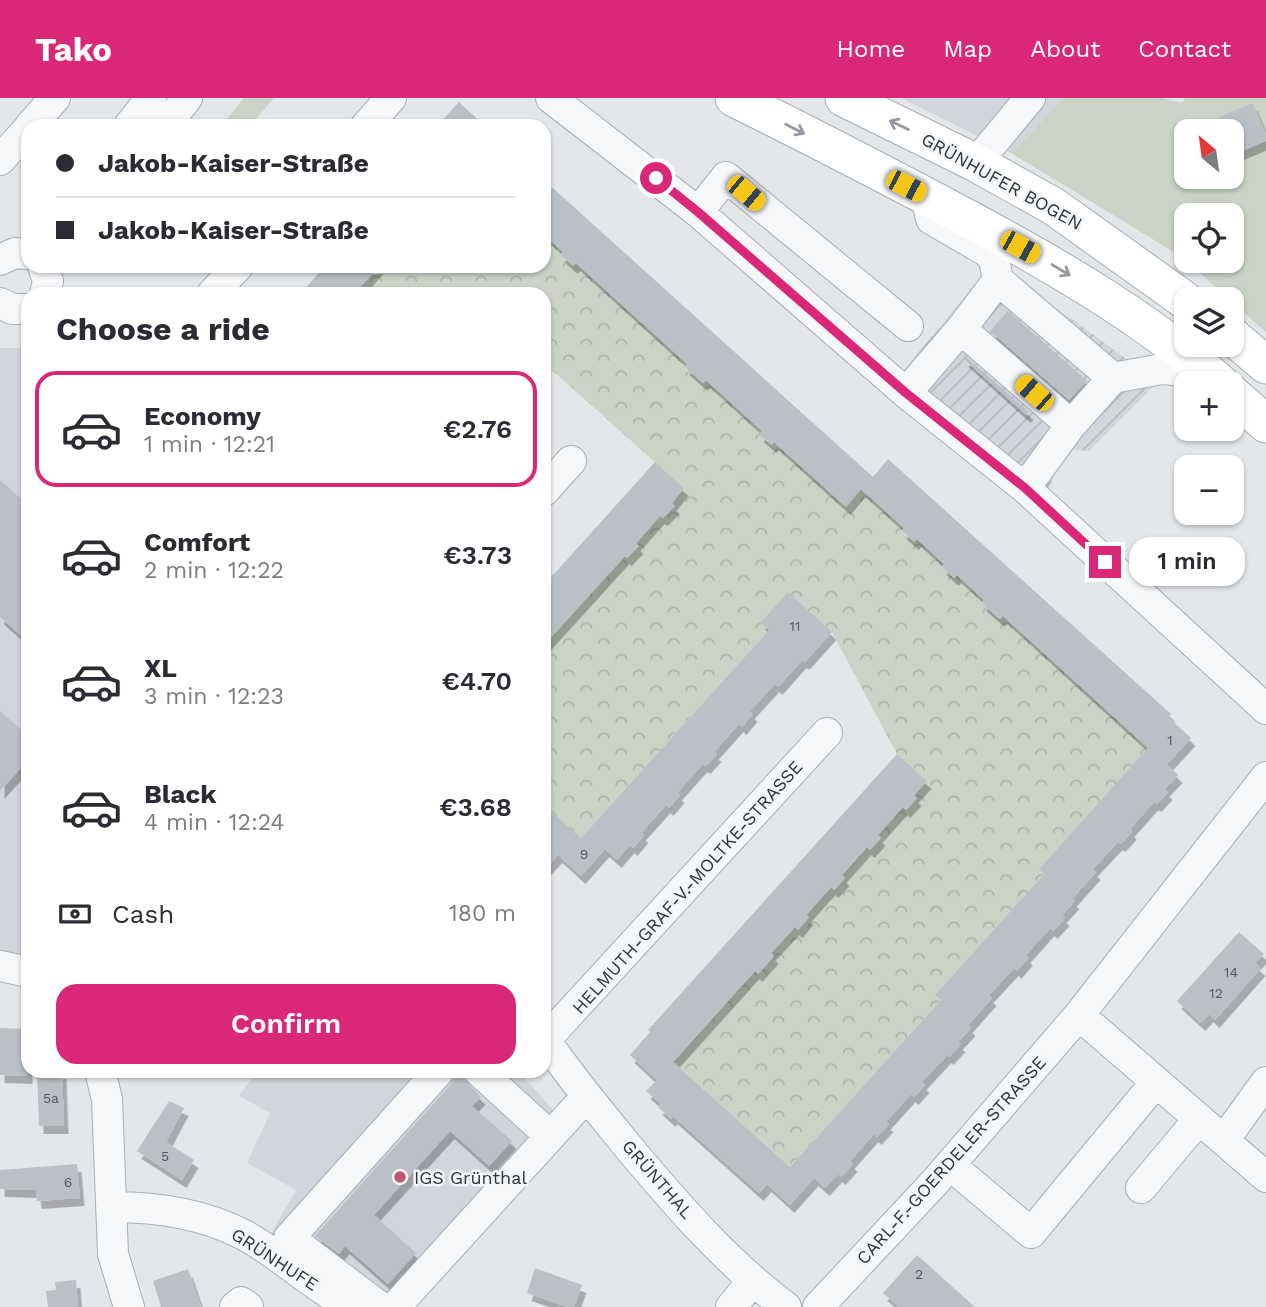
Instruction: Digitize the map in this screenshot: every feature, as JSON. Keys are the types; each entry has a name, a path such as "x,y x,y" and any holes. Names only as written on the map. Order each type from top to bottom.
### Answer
{"main road":[{"path":"734,98 926,196 1040,258 1151,328 1205,371"},
{"name":"GRÜNHUFER BOGEN","path":"844,98 976,163 1053,206 1174,292"},
{"path":"1244,346 1266,365"},
{"path":"1244,404 1266,424"}],"street":[{"path":"36,119 55,98"},
{"path":"134,119 151,98"},
{"path":"170,119 187,98"},
{"path":"372,119 391,98"},
{"path":"551,98 698,212 906,393 1025,488 1266,709"},
{"path":"976,163 1030,98"},
{"path":"0,160 21,136"},
{"path":"698,212 726,177 908,326"},
{"path":"926,196 931,219 986,251 994,259 998,280 1113,378"},
{"path":"218,287 232,273"},
{"path":"906,393 961,329 998,280"},
{"path":"0,303 12,309 21,309"},
{"path":"961,329 1071,425"},
{"path":"1025,488 1071,425 1113,378 1162,369 1174,372"},
{"path":"551,483 571,461"},
{"name":"HELMUTH-GRAF-V.-MOLTKE-STRASSE","path":"551,1032 827,733"},
{"name":"CARL-F.-GOERDELER-STRASSE","path":"820,1305 950,1165 1079,1015 1266,777"},
{"path":"0,966 21,970"},
{"path":"1079,1015 1266,1177"},
{"name":"GRÜNTHAL","path":"551,1047 587,1096 665,1191 752,1282 786,1307"},
{"path":"102,1078 107,1099 113,1254 129,1307"},
{"path":"380,1307 289,1238 433,1078"},
{"path":"487,1078 551,1136"},
{"path":"950,1165 1031,1233 1156,1082"},
{"path":"1224,1140 1266,1082"},
{"path":"395,1307 587,1096"},
{"path":"1141,1188 1199,1119"},
{"name":"GRÜNHUFE","path":"112,1207 142,1207 211,1220 244,1235 353,1307"},
{"path":"731,1307 752,1282"},
{"path":"235,1307 241,1302 248,1307"}],"shaded area":[{"path":"901,98 1064,98 1011,153"},
{"path":"985,272 1072,319 1158,382 1089,451 1064,449 1045,499 904,370"},
{"path":"0,348 21,348 21,959 0,959"},
{"name":"IGS Grünthal","path":"252,1078 525,1078 569,1129 410,1307 267,1240 296,1190 247,1163 270,1113 239,1096"}],"green space":[{"path":"244,98 274,98 256,119 227,119"},
{"path":"1064,98 1162,98 1182,103 1185,98 1266,98 1266,332 1244,313 1244,287 1215,287 1200,273 1244,273 1244,203 1174,203 1174,252 1011,153"},
{"path":"551,241 573,266 576,263 676,353 690,361 685,367 703,383 706,380 762,431 760,434 771,445 774,442 845,506 861,489 904,528 902,532 914,542 917,539 944,564 942,567 954,578 957,575 984,600 982,603 999,619 1005,613 1017,624 1015,627 1143,743 1154,742 1039,869 1044,874 935,995 941,1000 790,1167 673,1062 755,971 758,974 774,956 769,950 795,927 798,930 809,918 806,915 831,887 834,890 845,878 842,875 867,847 870,850 881,838 878,835 903,807 906,810 917,798 914,795 927,781 897,754 832,632 788,593 761,622 769,630 581,838 551,811 551,637 625,556 627,558 638,546 636,543 660,516 663,518 674,506 672,503 684,488 551,369 551,287 360,287 373,273 551,273"}],"building":[{"path":"459,102 477,119 443,119"},
{"path":"1253,103 1266,134 1266,141 1244,150 1244,119 1215,119"},
{"path":"551,186 873,477 888,459 1171,714 1168,717 1191,738 1167,764 1178,775 1165,789 1168,792 1157,804 1154,802 1130,829 1132,832 1121,844 1118,842 1093,869 1096,872 1062,915 1065,918 1053,931 1050,928 1026,955 1028,958 1017,971 1014,968 989,995 992,998 968,1025 971,1028 958,1042 961,1044 922,1082 925,1085 914,1097 911,1094 886,1122 889,1124 877,1137 874,1134 850,1161 853,1164 841,1177 838,1174 825,1188 814,1178 790,1205 767,1184 759,1193 673,1116 671,1119 658,1107 661,1104 646,1091 657,1080 630,1055 650,1032 648,1030 897,754 927,781 914,795 917,798 906,810 903,807 878,835 881,838 870,850 867,847 842,875 845,878 834,890 831,887 806,915 809,917 798,930 795,927 771,953 774,956 758,974 755,971 673,1062 790,1167 941,1000 935,995 1044,874 1039,869 1148,748 1003,616 1000,619 982,603 984,600 957,575 954,578 942,567 944,564 917,539 914,542 902,531 904,528 861,489 846,507 774,442 772,445 759,434 762,431 706,380 703,383 685,367 687,364 576,263 573,266 561,255 563,252 551,241"},
{"path":"319,273 373,273 360,287 306,287"},
{"path":"1008,311 1087,381 1069,400 990,331"},
{"path":"966,357 1029,412 1026,415 964,359"},
{"path":"655,462 684,488 672,503 675,506 663,518 660,516 636,543 639,546 627,558 625,556 551,637 551,577"},
{"path":"0,480 21,499 21,636 0,617"},
{"path":"788,592 832,632 805,662 802,660 778,687 775,684 750,711 753,714 742,727 739,724 714,752 717,754 706,766 703,764 677,793 680,795 669,808 666,805 641,833 644,835 633,848 630,845 617,860 605,849 581,876 558,855 551,862 551,811 581,838 769,630 761,622"},
{"path":"0,711 21,730 21,768 0,791"},
{"path":"1239,932 1264,954 1255,963 1261,968 1215,1020 1209,1014 1201,1023 1177,1001"},
{"path":"0,1028 21,1029 21,1076 0,1075"},
{"path":"37,1078 62,1078 64,1126 39,1126"},
{"path":"454,1078 465,1078 481,1097 472,1106 512,1141 489,1166 450,1131 374,1215 416,1253 388,1284 345,1246 339,1254 315,1236"},
{"path":"169,1101 184,1108 166,1142 194,1160 182,1180 137,1151"},
{"path":"77,1164 80,1198 37,1201 36,1190 0,1189 0,1170"},
{"path":"917,1255 975,1307 899,1307 883,1293"},
{"path":"535,1268 582,1285 574,1307 527,1293"},
{"path":"188,1269 201,1307 161,1307 153,1281"},
{"path":"76,1280 78,1307 48,1307 46,1291 56,1290 55,1282"}],"place":[{"name":"IGS Grünthal","path":"400,1177"}],"route":[{"path":"656,178 906,393 1025,488 1105,562"}]}
